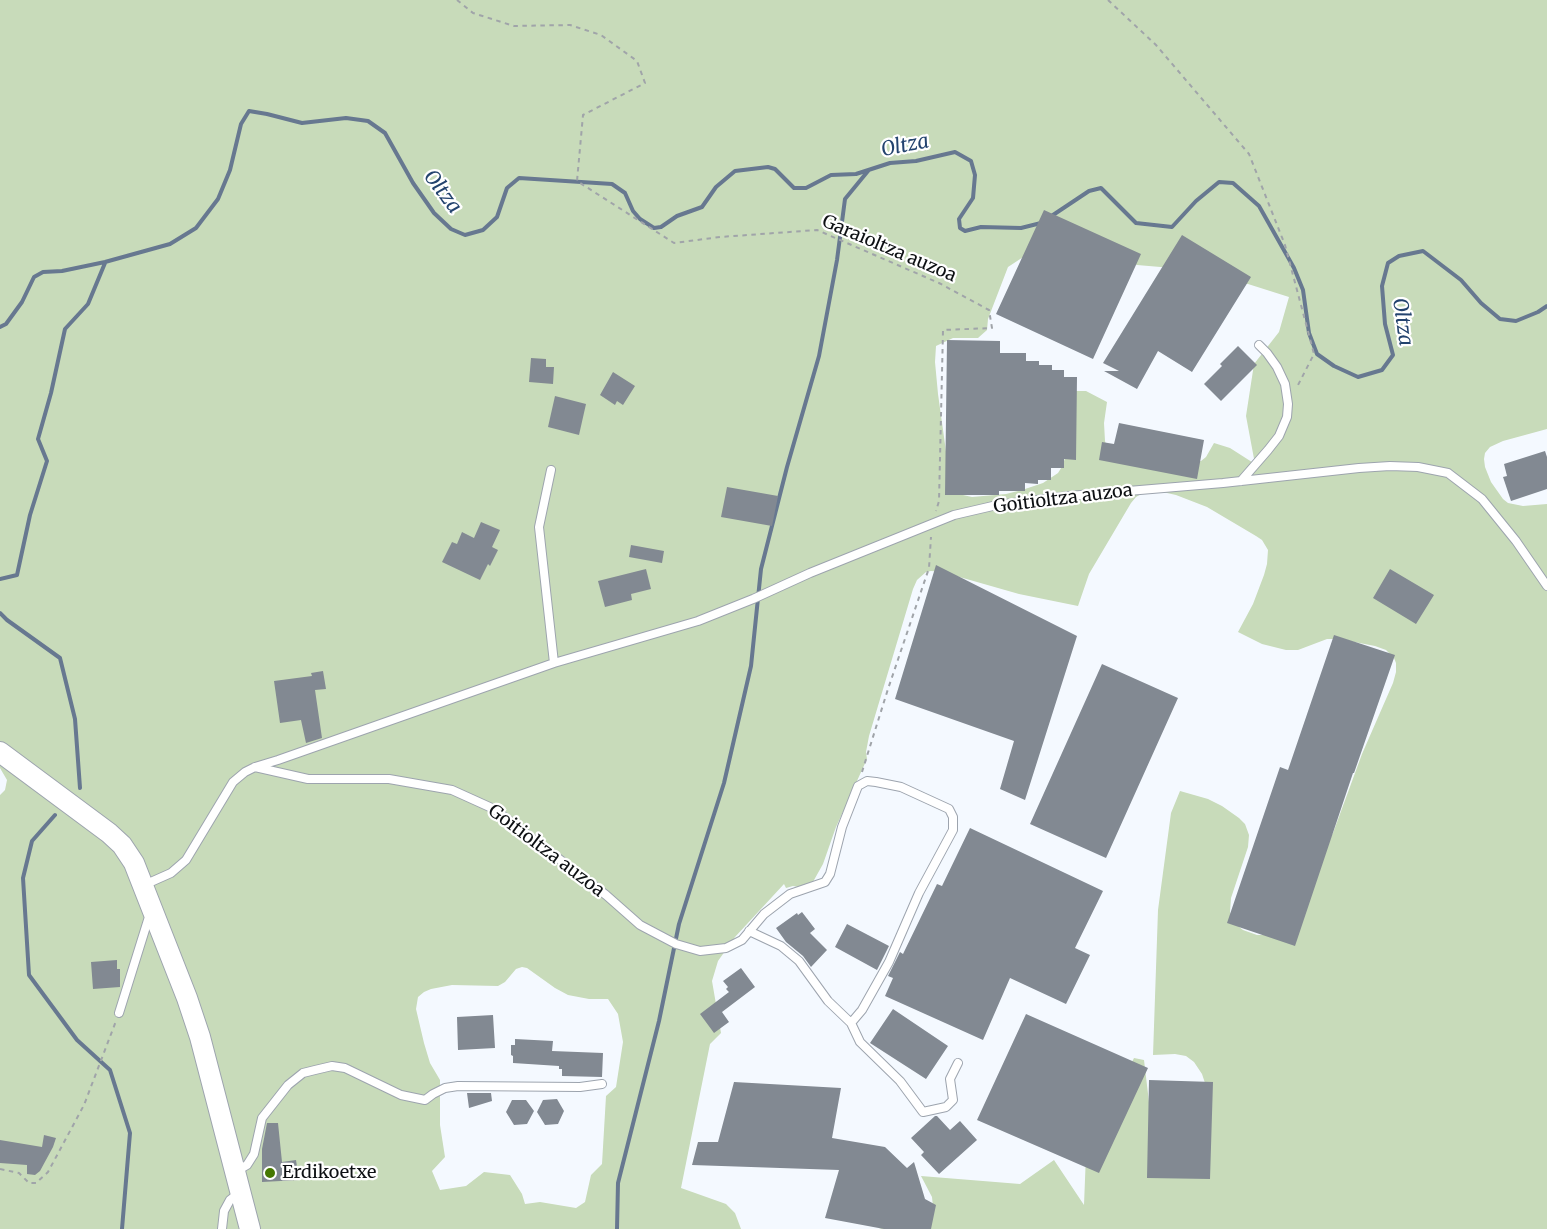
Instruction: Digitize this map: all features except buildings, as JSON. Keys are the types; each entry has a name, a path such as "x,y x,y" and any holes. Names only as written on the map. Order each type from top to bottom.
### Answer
{"street":[{"path":"0,753 109,833 122,845 134,863 200,1037 250,1229"}],"lane":[{"path":"1241,481 1279,436 1287,417 1285,384 1277,367 1259,345"},
{"name":"Goitioltza auzoa","path":"144,885 171,873 186,860 233,782 255,767 554,663 698,621 954,515 997,505 1359,468 1418,467 1448,473 1482,499 1516,541 1547,586"},
{"path":"551,470 539,527 554,663"},
{"name":"Goitioltza auzoa","path":"255,767 308,779 389,779 452,790 494,809 606,895 640,925 676,944 700,951 726,948 742,940 764,914 790,894 825,882 830,874 842,827 858,786"},
{"path":"851,1023 862,1010 889,962 919,893 952,830 953,817 949,809 901,786 867,781 858,786"},
{"path":"119,1013 148,920 154,912"},
{"path":"749,932 781,946 799,962 828,1001 851,1023 860,1042 900,1081 923,1112 946,1107 953,1100 950,1079 958,1063"},
{"path":"235,1172 247,1165 254,1154 262,1118 288,1085 303,1073 315,1070 332,1066 345,1068 401,1095 425,1100 445,1088 458,1086 580,1087 602,1083"},
{"path":"222,1229 224,1211 230,1200 240,1193"}],"path":[{"name":"Garaioltza auzoa","path":"457,0 473,13 514,26 570,25 601,35 637,61 645,83 583,115 577,181 674,243 720,237 817,230 939,283 989,310 992,328 943,330 939,501 931,525 929,568 858,786"},
{"path":"1108,0 1156,45 1248,154 1285,245 1314,354 1288,404"},
{"path":"0,1169 19,1173 29,1183 36,1183 48,1172 84,1105 119,1013"}],"green space":[{"path":"0,0 1547,0 1547,429 1503,441 1490,447 1484,459 1491,482 1508,503 1523,506 1547,504 1547,1229 879,1229 933,1207 932,1197 921,1176 1020,1184 1054,1160 1084,1205 1086,1154 1134,1058 1144,1060 1156,1161 1205,1083 1194,1062 1186,1056 1153,1055 1158,910 1171,813 1180,791 1208,799 1222,806 1245,824 1249,835 1248,847 1231,898 1230,912 1233,922 1243,930 1257,935 1270,935 1310,875 1333,833 1362,754 1393,683 1396,672 1394,658 1386,650 1375,646 1339,639 1327,639 1298,650 1286,650 1262,644 1238,632 1253,604 1264,575 1268,550 1262,540 1256,536 1207,507 1176,495 1158,491 1143,493 1136,497 1089,574 1078,606 1019,594 942,572 926,572 917,580 869,736 867,759 836,827 823,864 809,889 793,886 786,888 784,884 735,937 718,961 712,981 721,1033 710,1044 681,1188 726,1204 735,1213 741,1229 0,1229 0,795 5,790 7,780 0,768","holes":["1043,244 1106,254 1137,265 1196,270 1227,285 1248,284 1289,297 1279,332 1254,364 1246,416 1255,464 1230,448 1214,443 1206,457 1201,461 1191,463 1108,451 1104,423 1107,402 1086,391 1072,391 1069,443 1063,465 1058,473 1043,483 1006,494 972,497 958,493 949,473 938,394 936,346 953,338 978,338 987,330 988,319 1008,267","522,967 568,995 589,999 608,999 618,1014 623,1042 616,1087 606,1096 602,1164 591,1175 585,1202 576,1208 540,1202 525,1204 522,1194 510,1175 484,1172 466,1186 440,1190 432,1171 445,1157 440,1125 440,1080 430,1063 424,1043 416,1009 418,997 431,989 452,985 498,986 505,982 516,969"]}],"waterway":[{"name":"Oltza","path":"0,327 6,324 22,302 34,277 43,272 62,271 105,262 170,244 196,228 218,199 230,170 241,124 249,111 302,123 346,118 368,121 385,133 413,183 434,213 451,229 465,235 483,230 497,217 507,188 519,178 612,184 625,193 633,211 640,219 654,228 661,227 677,216 702,207 716,187 735,171 768,167 775,169 794,188 806,188 831,175 856,174 890,163 916,161 955,152 971,161 975,175 973,198 959,219 960,228 965,231 981,227 1021,228 1041,223"},
{"path":"617,1229 618,1183 659,1021 679,924 724,783 751,666 761,569 819,356 837,260 845,199 868,171"},
{"name":"Oltza","path":"1050,217 1089,191 1101,188 1136,223 1172,227 1196,201 1219,182 1233,183 1259,206 1294,268 1303,290 1309,333 1317,354 1334,366 1358,377 1382,370 1393,355 1385,324 1382,286 1388,263 1399,256 1423,251 1461,280 1481,303 1500,319 1516,321 1547,306"},
{"path":"0,579 17,575 30,515 47,461 38,439 65,329 88,304 105,263"},
{"path":"0,613 60,658 75,719 80,788"},
{"path":"55,815 32,841 23,878 29,975 77,1040 110,1070 130,1133 122,1229"}],"place":[{"name":"Erdikoetxe","path":"270,1173"}]}
